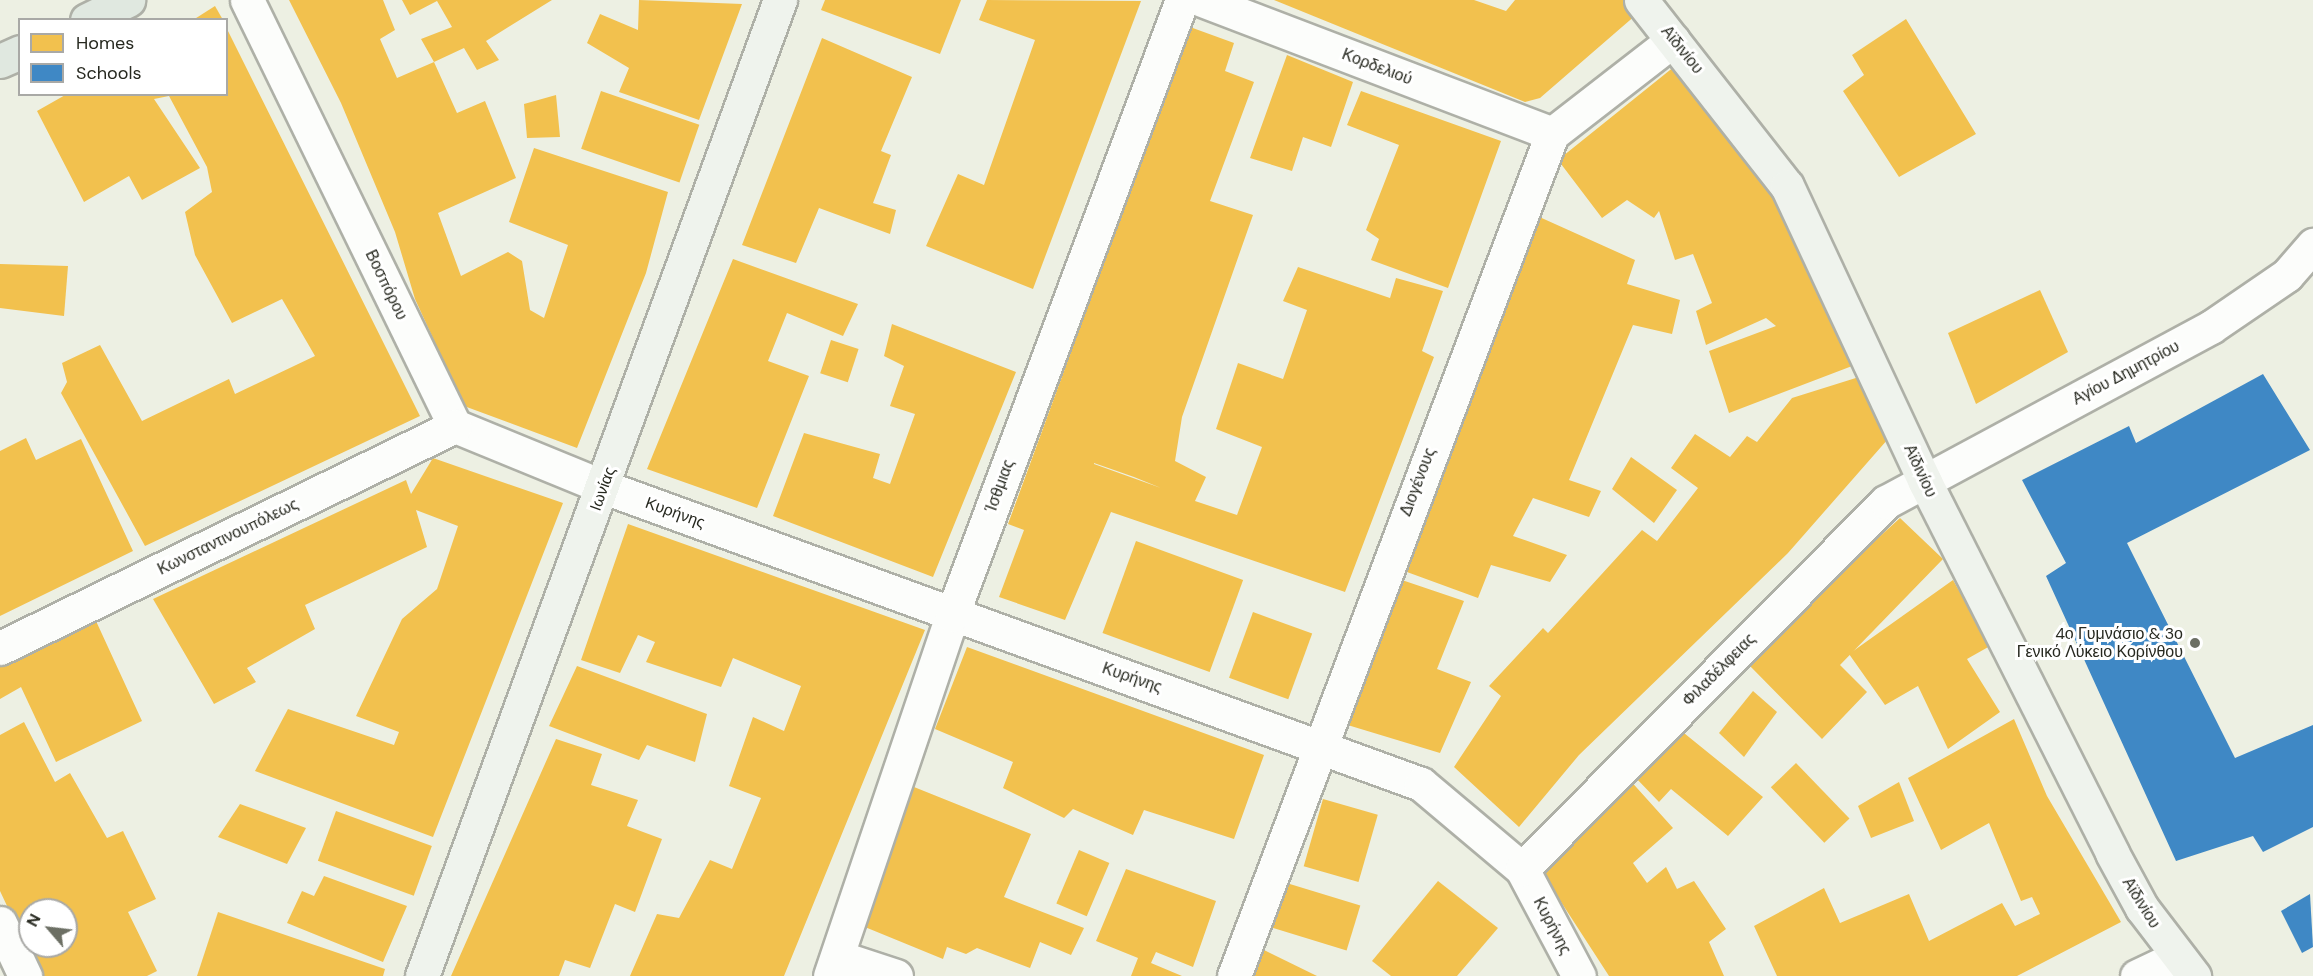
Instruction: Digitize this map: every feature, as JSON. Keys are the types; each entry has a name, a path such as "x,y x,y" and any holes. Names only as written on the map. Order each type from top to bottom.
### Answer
{"main road":[{"path":"91,18 128,0"},
{"path":"0,61 18,52"}],"street":[{"name":"Βοσπόρου","path":"247,0 455,426"},
{"name":"Ιωνίας","path":"422,976 604,487 780,0"},
{"name":"Ίσθμιας","path":"834,966 952,615 1182,0"},
{"name":"Κορδελιού","path":"1202,0 1552,134"},
{"name":"Αϊδινίου","path":"1641,0 1787,186 1925,482 2112,853 2186,967"},
{"path":"1552,134 1673,40"},
{"name":"Διογένους","path":"1234,976 1318,743 1552,134"},
{"name":"Αγίου Δημητρίου","path":"1925,482 2211,327 2287,275 2313,245"},
{"path":"455,426 604,487"},
{"name":"Κωνσταντινουπόλεως","path":"0,648 455,426"},
{"name":"Φιλαδέλφειας","path":"1522,869 1886,502 1925,482"},
{"name":"Κυρήνης","path":"604,487 952,615 1318,743 1421,784 1522,869 1579,976"},
{"path":"0,923 17,973"},
{"path":"834,966 896,976"},
{"path":"2137,976 2186,967"}],"building: Homes":[{"path":"289,0 383,0 395,30 380,39 397,78 434,62 457,113 485,101 516,178 438,213 461,276 508,252 522,261 530,310 544,318 568,245 509,222 534,148 668,192 646,273 577,448 464,406 415,299 395,232 341,103"},
{"path":"402,0 552,0 486,41 499,60 477,70 464,48 434,62 421,39 452,27 437,1 410,15"},
{"path":"639,0 742,4 699,120 619,92 629,68 587,43 600,14 638,30"},
{"path":"825,0 961,0 940,54 821,10"},
{"path":"987,0 1141,1 1033,289 926,246 958,174 984,185 1035,40 979,20"},
{"path":"1274,0 1474,0 1506,11 1515,0 1624,0 1637,14 1540,98 1525,102"},
{"path":"215,6 222,18 196,18"},
{"path":"1906,19 1976,134 1899,177 1843,91 1864,75 1852,55"},
{"path":"1190,27 1234,43 1225,71 1254,82 1210,201 1253,215 1182,417 1175,461 1206,477 1195,501 1237,515 1262,447 1216,429 1238,363 1283,379 1307,310 1283,301 1298,267 1390,298 1396,278 1443,291 1422,351 1434,357 1345,592 1111,512 1065,620 999,597 1024,530 1008,524","holes":["1094,463 1134,477 1161,488"]},
{"path":"228,31 420,416 145,546 61,393 67,382 62,363 100,345 142,421 229,379 235,394 315,356 282,299 232,323 195,255 185,212 212,192 207,167 169,96 228,96"},
{"path":"822,38 912,77 881,151 891,155 873,203 896,210 890,234 819,208 796,263 742,245"},
{"path":"1287,55 1353,82 1331,147 1303,137 1292,171 1250,158"},
{"path":"1680,62 1792,219 1860,363 1729,413 1709,351 1776,326 1766,318 1706,345 1696,311 1712,303 1693,254 1675,260 1659,211 1654,218 1627,200 1602,218 1558,160"},
{"path":"601,91 699,125 679,183 581,149"},
{"path":"1361,91 1501,141 1448,288 1371,260 1379,239 1366,230 1399,145 1347,125"},
{"path":"556,95 560,137 527,138 524,104"},
{"path":"63,96 169,96 154,99 200,168 142,200 129,176 84,202 37,111"},
{"path":"1535,215 1635,260 1627,284 1680,300 1672,334 1633,325 1569,480 1601,491 1589,517 1533,498 1513,536 1567,555 1550,582 1491,565 1478,598 1396,568"},
{"path":"733,259 858,304 843,336 787,313 768,361 809,376 757,508 647,469"},
{"path":"0,264 68,266 64,316 0,308"},
{"path":"2040,290 2068,352 1976,404 1948,333"},
{"path":"892,324 1016,372 933,577 773,516 804,433 880,454 873,478 890,484 915,414 890,406 904,366 884,356"},
{"path":"831,340 859,349 848,382 820,373"},
{"path":"1859,377 1888,439 1788,553 1579,755 1519,827 1454,767 1501,696 1489,686 1543,628 1548,633 1642,530 1657,541 1698,488 1671,468 1695,434 1730,457 1747,436 1757,442 1792,398"},
{"path":"26,438 36,460 81,439 133,551 0,616 0,451"},
{"path":"1631,457 1677,490 1654,523 1612,489"},
{"path":"433,458 563,503 433,837 255,771 288,709 394,745 399,732 356,716 402,619 437,589 458,526 416,510 427,547 305,605 315,629 247,668 256,682 214,704 153,599 406,480 411,494"},
{"path":"1900,518 1943,559 1840,665 1867,692 1822,739 1750,666 1793,616"},
{"path":"628,524 925,630 784,976 630,976 657,914 679,918 710,860 732,869 761,798 729,786 753,717 784,731 801,686 733,658 721,687 646,662 655,642 638,635 620,673 581,660"},
{"path":"1136,541 1243,580 1210,672 1102,633"},
{"path":"1393,577 1464,601 1437,669 1471,682 1440,753 1341,723"},
{"path":"1953,580 1990,646 1967,659 2000,712 1948,749 1918,686 1885,705 1849,654"},
{"path":"1253,612 1312,634 1288,699 1229,678"},
{"path":"96,621 142,721 56,762 21,687 0,699 0,659"},
{"path":"967,647 1264,755 1234,839 1144,810 1133,835 1073,809 1064,818 1003,788 1013,762 935,729"},
{"path":"577,666 707,714 695,762 647,745 639,760 549,726"},
{"path":"1753,691 1777,712 1744,757 1719,733"},
{"path":"2014,719 2047,796 2121,922 2017,976 1777,976 1754,926 1824,888 1840,923 1909,894 1929,941 2002,903 2015,926 2040,914 2032,897 2021,901 1989,823 1941,850 1908,778"},
{"path":"24,722 55,782 70,773 107,838 123,831 156,899 128,912 157,971 147,976 40,976 32,958 78,958 78,898 18,898 18,929 0,891 0,735"},
{"path":"1679,729 1763,797 1728,836 1671,789 1659,802 1634,776"},
{"path":"556,739 602,754 591,785 638,800 627,826 662,839 635,912 615,904 590,968 565,960 559,976 451,976"},
{"path":"1796,763 1849,818 1824,843 1771,787"},
{"path":"1628,778 1673,828 1633,863 1647,883 1666,867 1677,889 1694,881 1726,929 1709,942 1724,976 1609,976 1539,868"},
{"path":"1899,782 1914,821 1871,838 1858,806"},
{"path":"914,787 1031,834 1004,897 1084,928 1071,955 1040,942 1030,968 977,948 966,954 947,947 943,959 860,925"},
{"path":"1323,799 1378,815 1358,882 1304,866"},
{"path":"240,804 306,828 287,864 218,837"},
{"path":"336,811 432,846 414,896 318,861"},
{"path":"1079,850 1109,863 1087,916 1056,903"},
{"path":"1126,869 1216,901 1193,967 1156,952 1151,963 1182,976 1131,976 1138,958 1096,941"},
{"path":"324,876 407,906 383,962 287,923 302,891 314,896"},
{"path":"1280,881 1360,906 1347,951 1266,926"},
{"path":"1438,881 1498,928 1457,976 1391,976 1372,961"},
{"path":"218,912 385,969 383,976 197,976"},
{"path":"1258,947 1317,976 1247,976"}],"building: Schools":[{"path":"2263,374 2310,450 2127,543 2235,758 2313,725 2313,827 2263,852 2253,836 2176,861 2046,576 2066,563 2022,480 2129,426 2136,443"},
{"path":"2310,894 2313,947 2302,953 2281,911"}],"place":[{"name":"4ο Γυμνάσιο & 3ο Γενικό Λύκειο Κορίνθου","path":"2195,643"}]}
